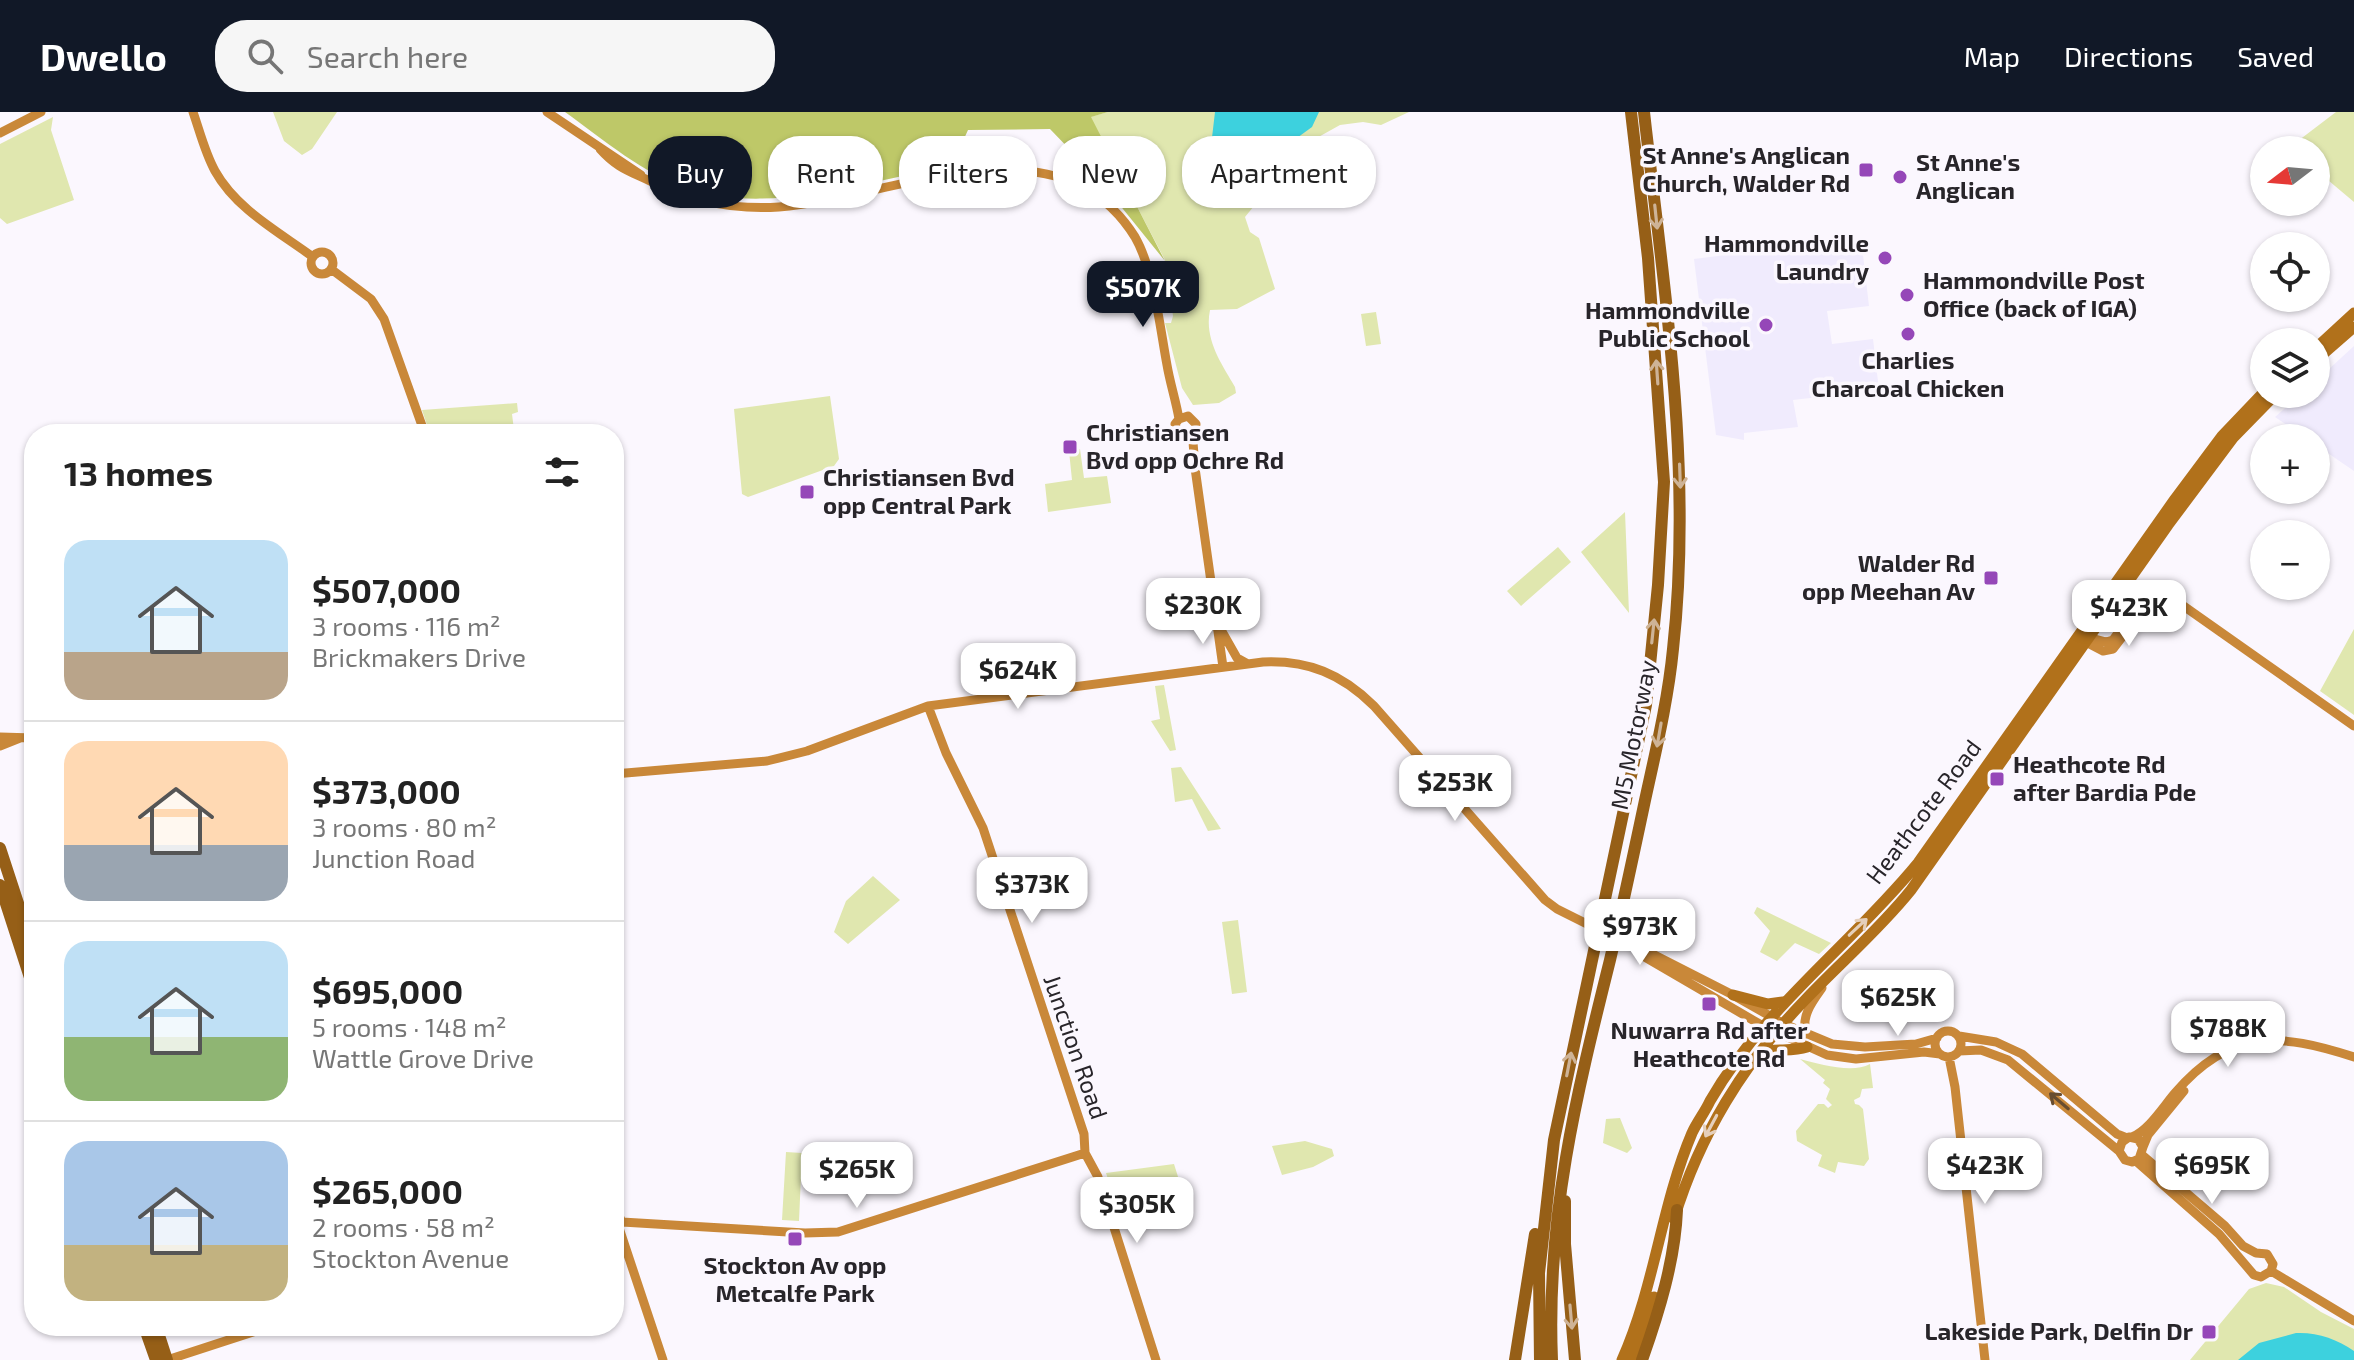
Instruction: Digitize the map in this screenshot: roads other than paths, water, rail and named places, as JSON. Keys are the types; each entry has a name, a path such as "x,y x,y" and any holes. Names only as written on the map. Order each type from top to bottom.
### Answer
{"highway":[{"name":"M5 Motorway","path":"1540,1360 1539,1273 1554,1140 1646,705 1658,585 1664,482 1648,258 1631,112"},
{"name":"M5 Motorway","path":"1552,1360 1550,1315 1556,1215 1569,1133 1621,911 1657,744 1673,651 1682,505 1672,344 1644,112"},
{"path":"0,848 24,921"},
{"path":"0,885 24,959"},
{"path":"1575,1360 1564,1212 1588,1044"},
{"path":"1515,1360 1529,1266 1554,1140"},
{"path":"1642,1360 1665,1281 1677,1210"},
{"path":"148,1336 156,1360"},
{"path":"159,1336 167,1360"}],"main road":[{"path":"2330,335 2354,313"},
{"path":"2330,348 2354,327"},
{"name":"Heathcote Road","path":"1633,1360 1649,1314 1677,1210 1709,1127 1726,1098 1780,1028 1911,890 2210,452 2250,406"},
{"name":"Heathcote Road","path":"1622,1360 1647,1297 1660,1239 1693,1131 1720,1085 1783,1002 1891,896 1918,863 2220,455 2261,408"},
{"path":"1733,995 1768,1004 1783,1002"},
{"path":"1761,1052 1779,1048 1795,1051 1807,1047"}],"street":[{"path":"0,133 41,112"},
{"path":"193,112 213,168 229,192 313,257"},
{"path":"547,112 646,179 699,200 750,208 794,205 925,177 959,175 981,168 1014,165 1037,167 1066,176 1093,190 1116,210 1137,240 1145,261 1175,397 1184,417 1195,421 1195,468 1223,667"},
{"path":"319,252 328,254 333,259 331,269 326,273 317,272 312,266 313,257 319,252"},
{"path":"331,269 362,291 384,319 421,424"},
{"path":"1184,417 1175,428 1195,468"},
{"path":"1181,436 1194,434"},
{"path":"2084,638 2103,651 2116,648 2152,598 2163,591 2354,726"},
{"path":"1217,621 1237,658 1247,664"},
{"path":"624,773 786,757 928,706 1247,664 1294,662 1311,665 1343,679 1365,697 1545,900 1619,940 1657,965 1780,1028 1807,1047 1840,1058 1924,1052 1945,1056 1959,1051 1981,1050 2008,1060 2119,1151 2125,1160 2141,1154 2148,1135 2192,1081 2214,1063 2233,1053 2260,1045 2290,1044 2354,1059"},
{"name":"Junction Road","path":"928,706 946,753 983,828 1084,1134 1085,1153 1098,1177 1156,1360"},
{"path":"0,737 24,738"},
{"path":"0,746 20,738"},
{"path":"1619,940 1627,941 1733,995 1767,1021"},
{"path":"1806,1034 1803,1022 1806,1014 1841,963"},
{"path":"1780,1028 1847,1047 1923,1043 1949,1031 1959,1036 1996,1042 2022,1054 2117,1134 2139,1140 2141,1154 2219,1234 2251,1273 2265,1276 2273,1264 2264,1252 2250,1258 2248,1266"},
{"path":"1959,1036 1959,1051"},
{"path":"1937,1038 1936,1047 1945,1056 1955,1087 1985,1360"},
{"path":"2119,1151 2120,1144 2143,1130 2189,1077 2211,1060 2236,1047 2268,1040 2290,1040 2309,1043 2354,1059"},
{"path":"624,1222 805,1233 838,1232 1085,1153"},
{"path":"2141,1154 2225,1226 2243,1246 2256,1253"},
{"path":"624,1245 663,1360"},
{"path":"2271,1271 2354,1321"},
{"path":"167,1360 240,1336"}],"water":[{"path":"1215,112 1319,112 1312,127 1300,136 1212,136"},
{"path":"2296,1333 2319,1335 2341,1343 2354,1351 2354,1360 2238,1360 2259,1343"}],"place":[{"name":"St Anne's Anglican Church, Walder Rd","path":"1866,170"},
{"name":"St Anne's Anglican","path":"1900,177"},
{"name":"Hammondville Laundry","path":"1885,258"},
{"name":"Hammondville Post Office (back of IGA)","path":"1907,295"},
{"name":"Hammondville Public School","path":"1766,325"},
{"name":"Charlies Charcoal Chicken","path":"1908,334"},
{"name":"Christiansen Bvd opp Ochre Rd","path":"1070,447"},
{"name":"Christiansen Bvd opp Central Park","path":"807,492"},
{"name":"Walder Rd opp Meehan Av","path":"1991,578"},
{"name":"Heathcote Rd after Bardia Pde","path":"1997,779"},
{"name":"Nuwarra Rd after Heathcote Rd","path":"1709,1004"},
{"name":"Stockton Av opp Metcalfe Park","path":"795,1239"},
{"name":"Lakeside Park, Delfin Dr","path":"2209,1332"}]}
